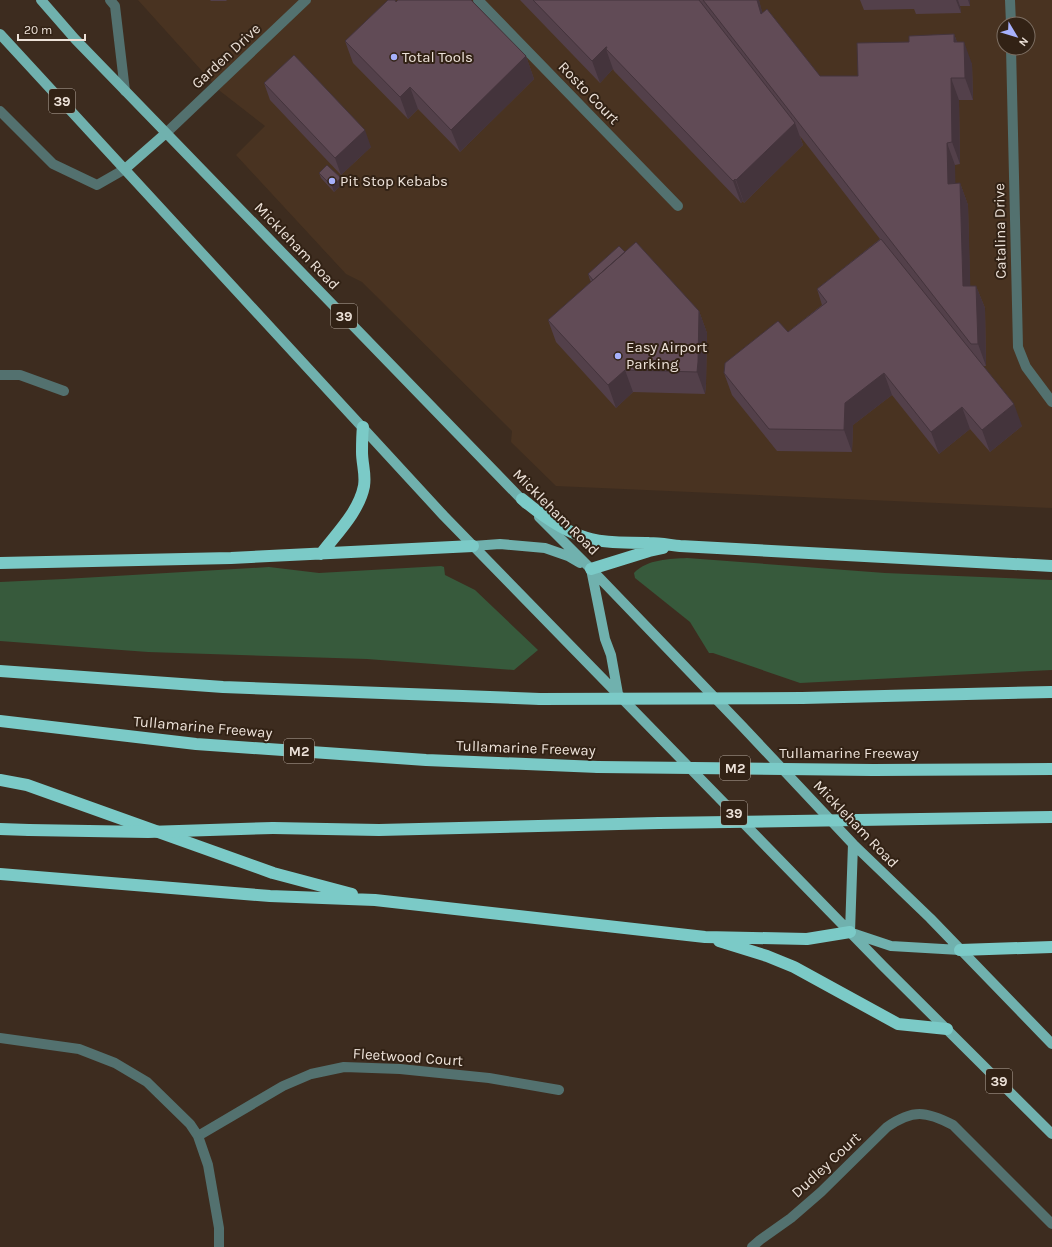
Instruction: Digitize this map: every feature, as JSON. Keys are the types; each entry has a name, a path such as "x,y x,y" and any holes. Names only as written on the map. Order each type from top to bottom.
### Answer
{"highway":[{"path":"321,554 353,512 361,498 364,486 365,471 362,453 363,427"},
{"path":"522,499 535,510 559,526 590,539 614,543 649,543 680,546 1052,566"},
{"path":"0,563 231,558 473,546"},
{"path":"591,569 649,551 680,546"},
{"path":"0,671 223,687 540,699 802,698 1052,692"},
{"name":"Tullamarine Freeway","path":"0,722 196,744 426,760 598,767 873,770 1052,769"},
{"path":"0,780 27,785 273,873 375,900"},
{"path":"0,829 148,832 273,828 380,830 659,823 1052,817"},
{"path":"0,874 270,896 375,900 705,937 807,939 850,932"},
{"path":"705,937 766,956 794,967 898,1024 947,1028"},
{"path":"960,950 1052,947"}],"main road":[{"name":"Mickleham Road","path":"41,0 75,39 125,91 591,569 853,844 930,918 1052,1044"},
{"name":"39","path":"0,34 444,516 883,966 1052,1134"},
{"path":"125,169 166,133"},
{"path":"473,546 500,544 545,548 568,556 591,569 605,639 611,655 618,694"},
{"path":"853,844 850,932 891,946 960,950"}],"street":[{"path":"110,0 115,6 125,91"},
{"name":"Garden Drive","path":"166,133 306,0"},
{"name":"Rosto Court","path":"478,0 678,206"},
{"path":"1010,0 1011,16"},
{"name":"Catalina Drive","path":"1011,56 1018,347 1026,368 1052,402"},
{"path":"0,111 53,164 97,185 125,169"},
{"path":"0,376 20,375 64,391"},
{"path":"0,1038 79,1049 115,1063 147,1082 190,1124 198,1136 208,1165 218,1228 219,1247"},
{"name":"Fleetwood Court","path":"198,1136 284,1086 310,1074 344,1067 400,1068 489,1078 559,1090"},
{"name":"Dudley Court","path":"752,1247 791,1218 821,1192 887,1127 899,1119 925,1113 953,1125 1052,1224"}],"shaded area":[{"path":"138,0 1052,0 1052,508 556,486 511,442 512,431 362,282 346,274 236,155 265,126 220,91"}],"green space":[{"path":"687,558 885,573 1052,580 1052,670 800,683 713,653 709,653 690,622 635,578 634,573 639,568 652,562"},
{"path":"269,567 319,573 444,567 445,575 475,590 538,650 514,670 367,659 148,652 0,641 0,582"}],"building":[{"path":"388,0 395,0 396,2 398,0 471,0 526,56 451,130 410,87 400,97 345,41"},
{"path":"533,0 699,0 795,123 736,180 735,179 733,181 606,49 607,47 592,61"},
{"path":"703,0 757,0 761,14 767,9 820,76 858,76 857,43 909,42 909,36 954,34 954,42 964,42 965,78 951,78 952,142 947,143 948,184 960,183 963,286 976,286 978,344 971,344"},
{"path":"294,55 365,130 335,158 264,83"},
{"path":"327,165 341,178 332,186 319,173"},
{"path":"881,239 1014,404 982,430 962,407 931,432 884,373 845,403 844,430 769,429 724,373 725,363 778,321 788,332 827,302 817,289"},
{"path":"636,242 699,311 697,372 625,370 608,385 548,320"},
{"path":"619,246 625,252 593,280 588,274"}],"place":[{"name":"Total Tools","path":"394,57"},
{"name":"Pit Stop Kebabs","path":"332,181"},
{"name":"Easy Airport Parking","path":"618,356"}]}
